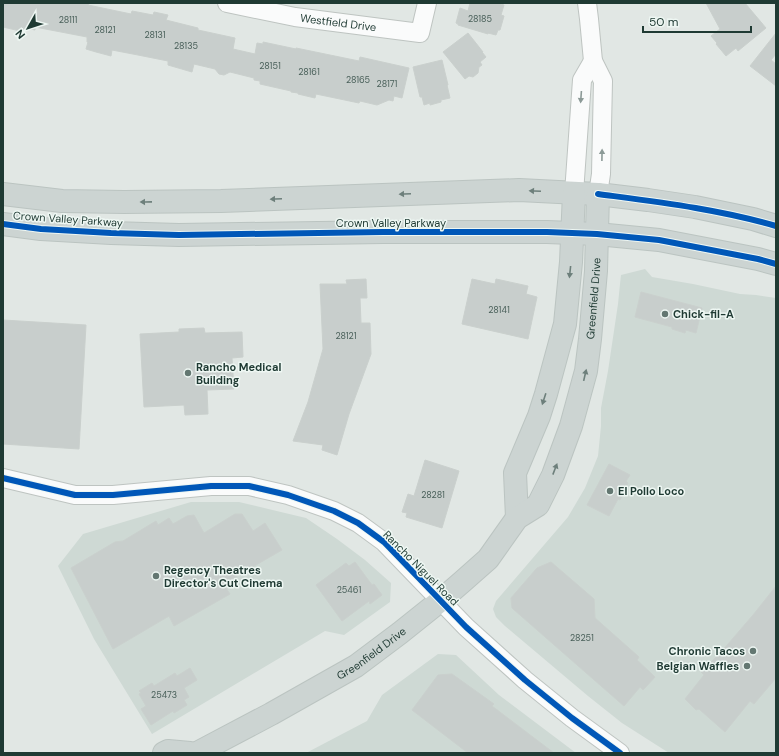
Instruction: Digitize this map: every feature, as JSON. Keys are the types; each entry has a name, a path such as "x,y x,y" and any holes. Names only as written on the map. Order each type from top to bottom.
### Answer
{"main road":[{"name":"Crown Valley Parkway","path":"3,194 62,201 124,202 221,201 519,190 598,194 648,200 695,207 753,219 776,226"},
{"path":"517,518 515,473 544,402 565,324 573,233 574,193"},
{"name":"Greenfield Drive","path":"197,753 278,711 356,666 440,601 488,559 517,518 538,505 552,475 571,426 586,371 596,271 598,194"},
{"name":"Crown Valley Parkway","path":"3,224 49,230 179,235 383,232 547,232 597,234 658,240 758,259 776,264"},
{"path":"164,753 168,751 190,753"}],"street":[{"name":"Westfield Drive","path":"227,3 296,10 420,33 427,3"},
{"name":"Greenfield Drive","path":"586,3 593,61 603,81 601,174 598,194"},
{"path":"574,193 582,80 593,61"},
{"name":"Rancho Niguel Road","path":"3,478 75,495 113,495 211,486 249,486 288,495 334,511 358,524 384,542 466,627 525,680 572,718 620,753"}],"shaded area":[{"path":"645,269 652,277 740,294 776,298 776,753 669,753 622,723 588,696 505,626 496,617 493,609 496,601 568,517 585,488 598,456 601,408 608,371 621,275"},
{"path":"191,502 239,502 306,518 365,560 391,583 390,602 344,635 325,631 152,734 94,639 58,566 83,534"},
{"path":"438,654 456,655 499,695 576,753 306,753 367,721 382,695"}],"building":[{"path":"3,3 89,3 88,5 131,14 132,11 153,15 154,12 168,15 166,20 198,28 198,30 235,38 233,49 255,54 257,43 263,44 263,42 359,61 360,57 409,68 402,98 394,96 393,101 389,100 377,105 360,101 359,103 316,94 315,98 260,84 260,81 254,80 254,78 230,72 224,75 219,74 215,69 194,64 192,72 168,65 168,61 112,50 111,56 96,52 86,49 88,42 87,37 35,27 35,30 25,28 20,31 3,27"},
{"path":"470,3 497,3 504,5 501,15 504,16 500,30 498,30 496,35 458,25 456,23 460,8 468,11"},
{"path":"706,3 745,3 766,28 738,51 736,48 726,56 711,36 720,29"},
{"path":"468,33 486,57 480,62 482,65 479,67 478,73 473,77 469,76 465,79 443,52"},
{"path":"776,33 776,54 771,60 776,64 776,86 750,66"},
{"path":"442,60 450,98 430,105 430,103 424,105 422,97 420,97 413,67"},
{"path":"366,279 367,298 360,298 361,323 370,323 371,354 349,414 337,455 322,450 323,445 293,441 308,402 323,349 320,284 347,284 346,280"},
{"path":"472,279 495,284 496,279 528,286 526,294 537,297 528,339 462,324"},
{"path":"641,292 702,308 696,333 686,330 685,333 672,329 672,327 635,317"},
{"path":"3,320 86,325 79,449 3,444"},
{"name":"Rancho Medical Building","path":"204,328 205,333 242,332 243,357 232,358 234,389 207,390 208,414 185,415 184,405 144,407 140,334 179,332 179,329"},
{"path":"425,460 459,471 442,528 406,517 407,513 402,512 408,494 414,496"},
{"name":"El Pollo Loco","path":"609,464 630,475 626,481 628,483 620,500 618,499 609,516 587,505"},
{"name":"Regency Theatres Director's Cut Cinema","path":"235,514 242,514 253,531 265,523 282,550 223,584 230,594 174,626 169,616 113,649 71,568 115,542 123,541 156,521 158,525 169,518 173,524 187,516 194,515 204,533"},
{"path":"355,562 372,585 374,584 382,595 370,604 369,601 342,621 316,585 346,563 349,566"},
{"path":"551,562 594,599 595,618 639,657 637,660 655,677 643,690 640,687 624,706 512,608 511,598 537,568"},
{"path":"776,586 776,678 754,704 750,701 725,732 699,709 696,710 685,699 704,675 701,672 722,651"},
{"path":"190,668 197,680 184,688 189,697 184,700 187,705 174,713 173,711 151,725 141,709 146,706 139,694 141,693 139,691 152,683 154,686 175,673 177,676"},
{"path":"452,674 494,704 492,706 554,753 468,753 412,710 438,675"}],"cycle path":[{"path":"598,194 710,211 776,226"},
{"path":"3,224 41,229 179,235 383,232 547,232 597,234 659,240 758,259 776,264"},
{"path":"3,478 75,495 113,495 211,486 249,486 288,495 334,511 358,523 384,542 466,627 525,680 572,718 620,753"}],"place":[{"name":"Chick-fil-A","path":"665,314"},
{"name":"Rancho Medical Building","path":"188,373"},
{"name":"El Pollo Loco","path":"610,491"},
{"name":"Regency Theatres Director's Cut Cinema","path":"156,576"},
{"name":"Chronic Tacos","path":"753,651"},
{"name":"Belgian Waffles","path":"747,666"}]}
